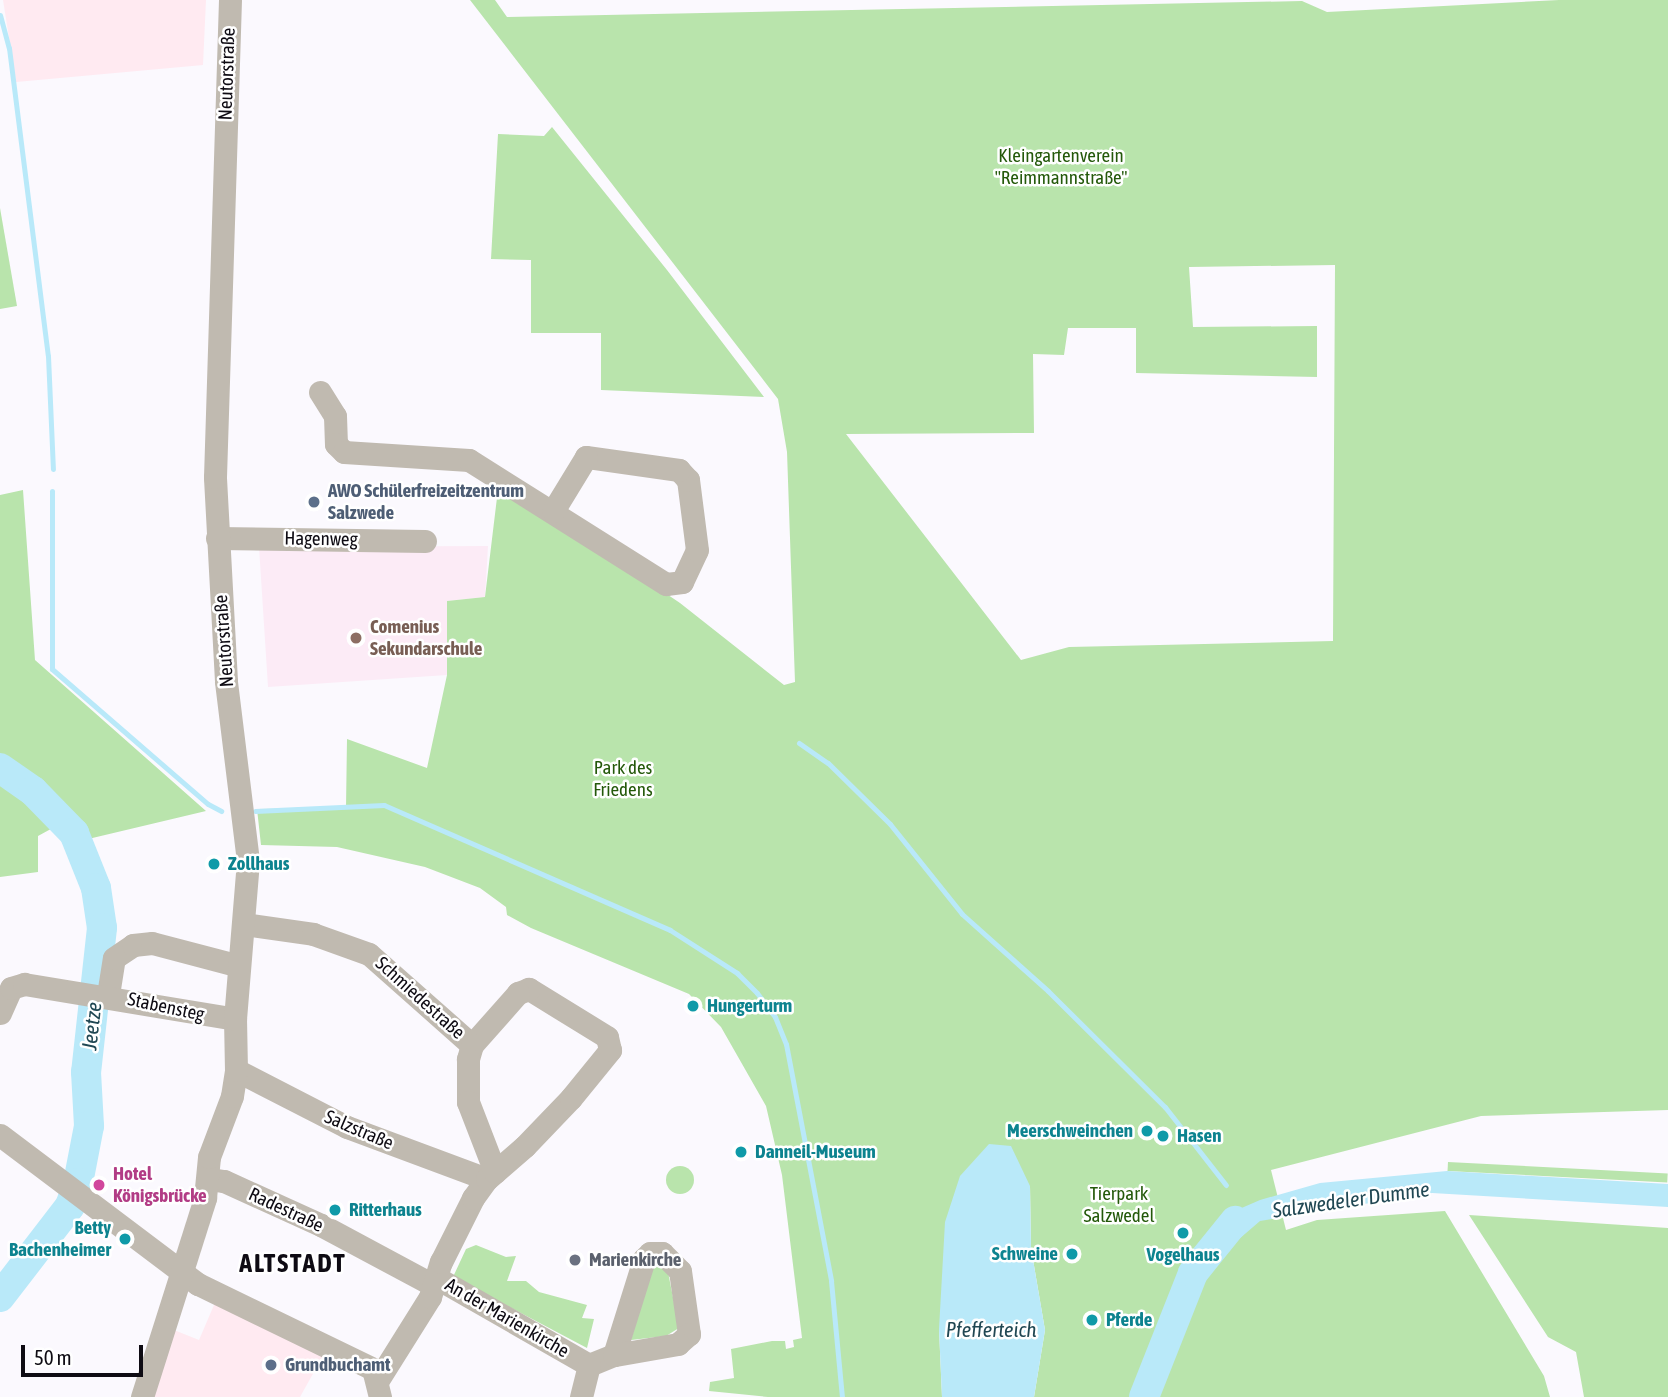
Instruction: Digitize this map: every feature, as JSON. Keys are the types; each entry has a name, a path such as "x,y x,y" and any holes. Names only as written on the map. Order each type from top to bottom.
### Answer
{"street":[{"name":"Neutorstraße","path":"142,1397 179,1270 209,1180 209,1157 232,1096 236,1070 235,1020 248,875 217,538 230,0"},
{"path":"320,392 335,416 335,441 342,452 469,460 666,584 682,582 698,550 688,480 679,470 586,457 553,511"},
{"name":"Hagenweg","path":"217,538 425,541"},
{"name":"Schmiedestraße","path":"244,924 299,931 350,945 379,960 472,1045"},
{"path":"99,994 114,958 133,945 152,943 239,966"},
{"name":"Stabensteg","path":"0,1013 15,985 99,994 235,1020"},
{"name":"Schmiedestraße","path":"491,1176 468,1102 466,1077 472,1045 518,993 529,989"},
{"name":"An der Marienkirche","path":"529,989 607,1037 610,1050 571,1098 491,1176 441,1262 436,1282 589,1365 614,1355 678,1343 689,1334 680,1271 662,1253 650,1253 644,1259 614,1355"},
{"name":"Salzstraße","path":"236,1070 347,1127 491,1176"},
{"path":"0,1136 198,1284 343,1351 373,1369 379,1388"},
{"name":"Radestraße","path":"209,1180 224,1181 436,1282"},
{"path":"379,1388 436,1282"},
{"path":"582,1397 589,1365"}],"shaded area":[{"path":"3,0 206,0 203,65 16,82"},
{"name":"Comenius Sekundarschule","path":"488,546 485,597 447,601 447,675 268,687 259,547"},
{"path":"217,1298 324,1354 300,1397 151,1397 174,1330 199,1340"}],"green space":[{"path":"470,0 495,0 507,17 1302,1 1327,12 1559,0 1668,0 1668,1110 1481,1116 1271,1170 1286,1230 1317,1220 1445,1211 1544,1376 1550,1397 1034,1397 1045,1330 1031,1248 1030,1186 939,1329 942,1397 768,1397 709,1391 710,1382 734,1378 731,1349 785,1341 786,1349 794,1347 793,1340 802,1338 782,1175 766,1106 721,1027 689,994 531,928 507,915 506,907 480,888 425,867 337,847 261,845 257,809 346,808 347,739 427,768 447,675 447,601 485,597 499,481 680,603 784,685 795,682 787,452 778,399","holes":["1335,265 1333,641 1069,647 1021,660 846,434 1034,433 1033,354 1064,355 1068,328 1136,328 1136,373 1317,377 1317,326 1193,327 1189,267"]},
{"path":"552,127 667,270 764,397 601,390 601,333 531,333 531,260 491,259 498,134 544,136"},
{"path":"0,208 17,306 0,309"},
{"path":"23,490 35,660 206,811 84,840 49,800 0,758 0,495"},
{"path":"0,775 60,824 38,836 38,872 0,877"},
{"path":"1448,1162 1668,1174 1667,1183 1448,1171"},
{"path":"680,1166 690,1170 694,1180 690,1190 680,1194 670,1190 666,1180 670,1170"},
{"path":"1469,1215 1668,1228 1668,1397 1584,1397 1576,1352 1548,1337"},
{"path":"476,1245 506,1257 516,1256 507,1281 526,1281 539,1292 587,1305 582,1318 594,1319 587,1348 453,1277 466,1249"},
{"path":"654,1259 668,1272 679,1328 666,1336 631,1340"}],"water":[{"name":"Pfefferteich","path":"989,1144 1011,1146 1030,1186 1031,1248 1045,1330 1034,1397 942,1397 939,1329 945,1222 960,1176"},
{"name":"Salzwedeler Dumme","path":"1447,1171 1668,1184 1668,1207 1432,1193 1260,1221 1224,1252 1203,1251 1237,1210 1260,1200 1320,1183"}],"waterway":[{"path":"0,15 9,48 48,356 53,469"},
{"path":"52,491 52,669 208,804 221,811"},
{"path":"799,743 828,763 890,824 962,914 1048,991 1165,1107 1226,1185"},
{"name":"Jeetze","path":"0,768 33,791 74,833 96,888 102,928 86,1072 89,1126 78,1183 70,1206 0,1297"},
{"path":"255,811 384,805 670,930 737,973 775,1017 786,1044 831,1281 842,1397"},
{"name":"Salzwedeler Dumme","path":"1144,1397 1193,1273 1235,1221"}],"place":[{"name":"AWO Schülerfreizeitzentrum Salzwede","path":"314,502"},
{"name":"Comenius Sekundarschule","path":"356,638"},
{"name":"Zollhaus","path":"214,864"},
{"name":"Hungerturm","path":"693,1006"},
{"name":"Meerschweinchen","path":"1147,1131"},
{"name":"Hasen","path":"1163,1136"},
{"name":"Danneil-Museum","path":"741,1152"},
{"name":"Hotel Königsbrücke","path":"99,1185"},
{"name":"Ritterhaus","path":"335,1210"},
{"name":"Vogelhaus","path":"1183,1233"},
{"name":"Betty Bachenheimer","path":"125,1239"},
{"name":"Schweine","path":"1072,1254"},
{"name":"Marienkirche","path":"575,1260"},
{"name":"Pferde","path":"1092,1320"},
{"name":"Grundbuchamt","path":"271,1365"}],"district":[{"name":"ALTSTADT","path":"293,1264"}],"park label":[{"name":"Kleingartenverein \"Reimmannstraße\"","path":"1061,167"},
{"name":"Park des Friedens","path":"623,779"},
{"name":"Tierpark Salzwedel","path":"1119,1205"}]}
